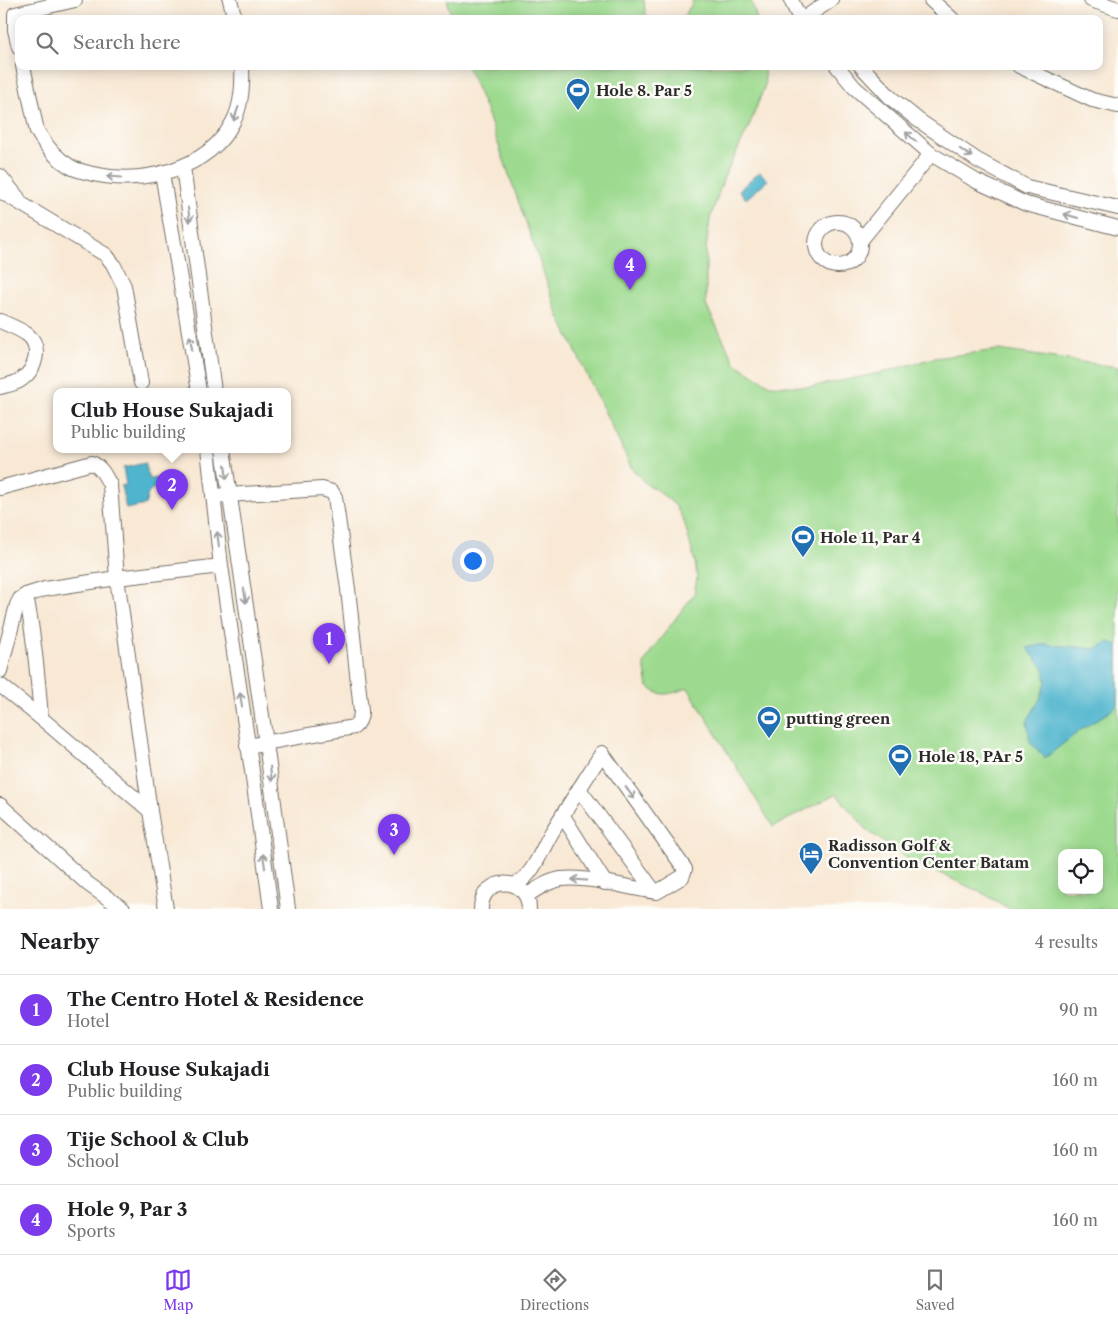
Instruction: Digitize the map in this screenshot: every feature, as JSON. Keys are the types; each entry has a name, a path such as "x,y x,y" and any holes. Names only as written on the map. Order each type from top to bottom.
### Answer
{"street":[{"path":"11,0 15,14 75,0"},
{"path":"230,0 235,15"},
{"path":"791,0 810,13 831,0"},
{"path":"932,0 948,15"},
{"path":"1091,0 1118,9"},
{"path":"15,15 15,30"},
{"path":"24,70 37,131 42,139 59,158 76,170 111,178 138,177 162,173 183,166 214,148 234,121 241,98 242,70"},
{"path":"840,70 854,87 931,154 976,181 1026,204 1118,228"},
{"path":"865,70 891,98 918,120 977,160 1027,187 1118,208"},
{"path":"1028,70 1092,100 1118,106"},
{"path":"860,241 931,154"},
{"path":"183,166 214,388"},
{"path":"162,173 198,388"},
{"path":"0,176 23,204"},
{"path":"0,191 106,254 114,264 124,286 141,383"},
{"path":"0,321 29,336 36,344 36,355 34,366 29,373 21,380 0,387"},
{"path":"208,453 221,566 271,909"},
{"path":"224,453 288,909"},
{"path":"0,488 92,463 103,471 110,485 117,578 166,909"},
{"path":"213,496 327,489 332,492 335,497 348,589 361,711 360,719 354,727 248,746"},
{"path":"0,671 17,605 20,599 26,595 45,589 117,578 221,566"},
{"path":"26,595 38,672 41,718"},
{"path":"0,685 150,811"},
{"path":"480,909 482,899 492,887 506,883 514,885 521,890 528,903 544,885 561,879 605,883 654,892 660,891 682,876 685,870 602,753 552,831 530,871 514,885"},
{"path":"579,789 654,892"},
{"path":"0,805 88,884 123,909"},
{"path":"563,816 605,883"}],"green space":[{"path":"447,0 644,0 647,15 451,15"},
{"path":"693,0 751,0 756,15 685,15"},
{"path":"469,70 764,70 765,85 748,129 724,177 710,219 706,249 706,305 735,363 770,385 810,387 880,373 934,358 998,350 1118,367 1118,909 1010,909 984,894 907,858 868,831 836,794 773,827 688,688 663,694 653,691 648,687 644,664 652,650 694,594 697,578 695,562 684,521 675,505 644,482 631,467 558,314 487,112"}],"water":[{"path":"760,172 768,180 746,199 739,190"},
{"path":"145,463 149,479 157,478 158,484 148,494 145,505 126,509 121,486 126,485 123,468"},
{"path":"1109,642 1118,645 1118,705 1082,729 1045,758 1030,742 1027,721 1039,701 1046,682 1044,669 1027,648 1045,644 1095,649"}],"place":[{"name":"Hole 8. Par 5","path":"578,111"},
{"name":"Hole 9, Par 3","path":"630,290"},
{"name":"Club House Sukajadi","path":"172,510"},
{"name":"Hole 11, Par 4","path":"803,558"},
{"name":"The Centro Hotel & Residence","path":"329,664"},
{"name":"putting green","path":"769,739"},
{"name":"Hole 18, PAr 5","path":"900,777"},
{"name":"Tije School & Club","path":"394,855"},
{"name":"Radisson Golf & Convention Center Batam","path":"811,875"}]}
